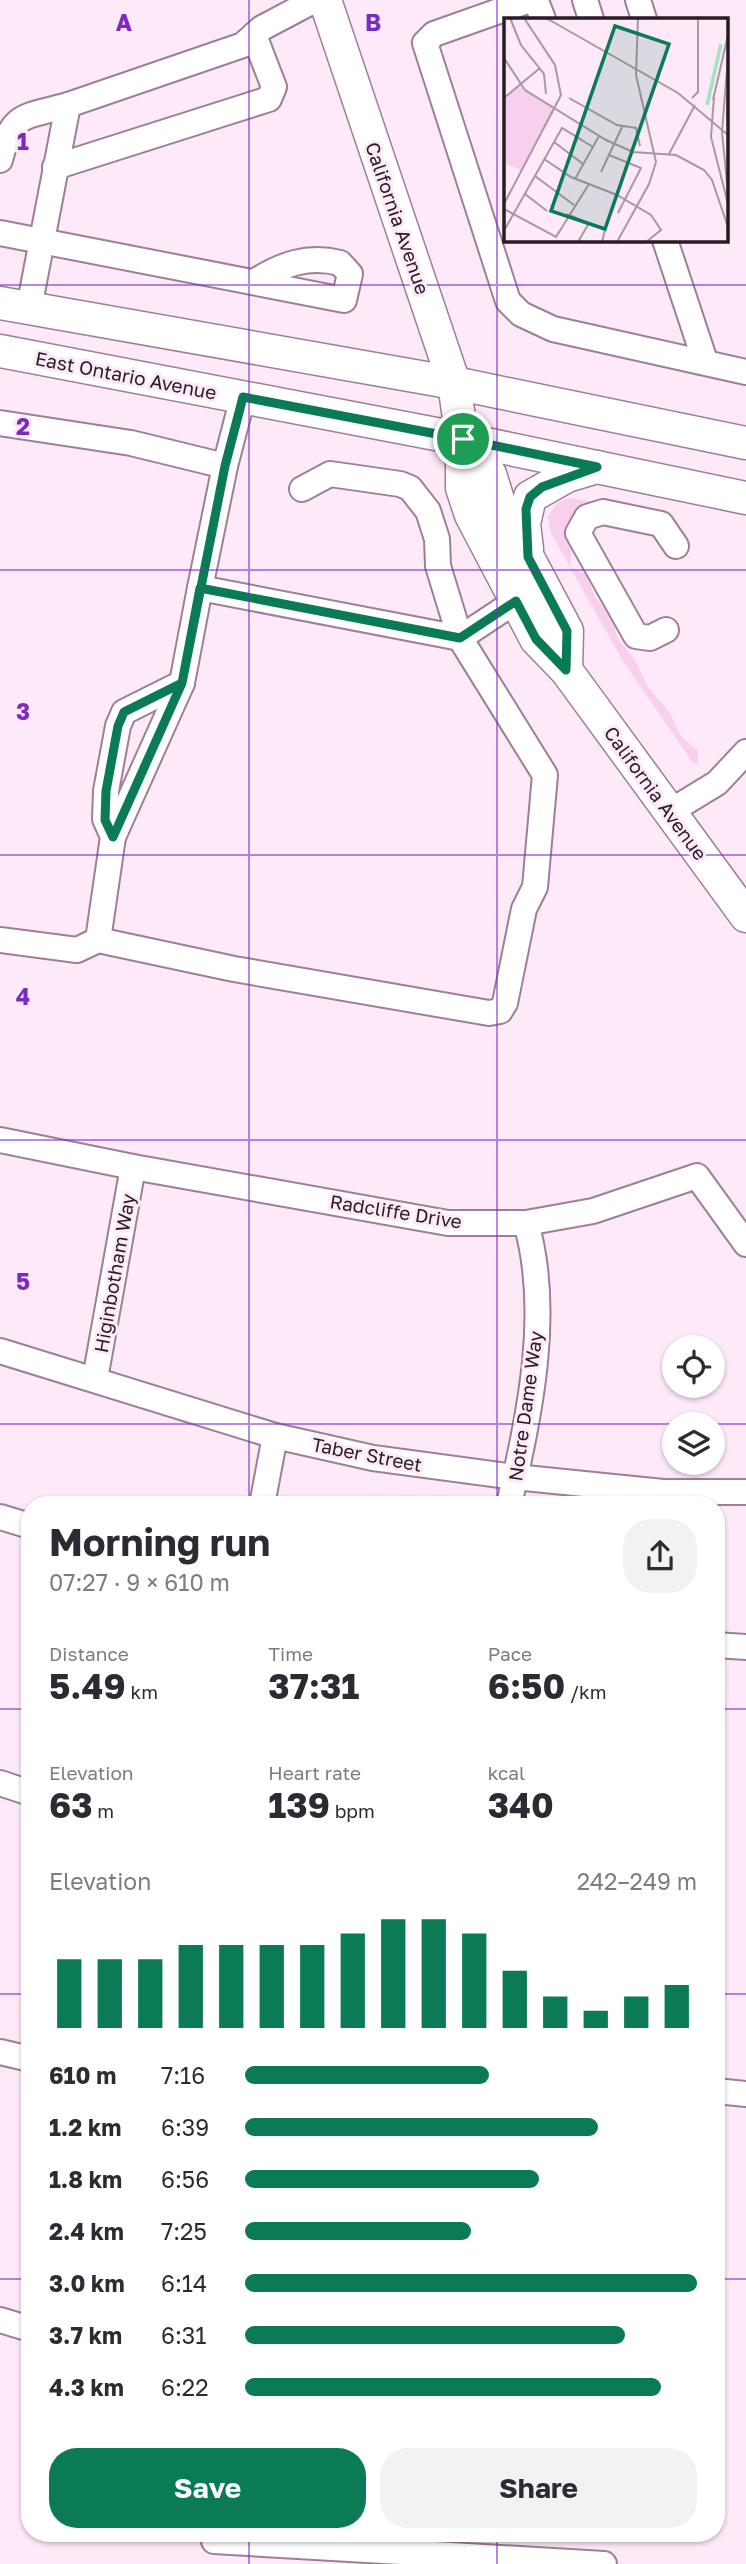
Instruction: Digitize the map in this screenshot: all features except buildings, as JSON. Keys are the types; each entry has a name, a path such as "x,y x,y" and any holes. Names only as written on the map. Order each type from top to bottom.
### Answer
{"main road":[{"name":"California Avenue","path":"325,0 454,383 463,439 462,488 471,515 536,639 566,670 746,916"},
{"path":"14,306 454,383 746,443"},
{"name":"East Ontario Avenue","path":"0,351 463,439 746,498"},
{"name":"California Avenue","path":"463,439 490,474 499,503 567,631 566,670"},
{"path":"528,557 524,524 530,497 567,476 597,467"}],"street":[{"path":"0,160 8,130 23,118 243,45 261,28 315,0"},
{"path":"543,18 538,6 530,0 434,34 425,43 508,301 521,314 553,328 746,372"},
{"path":"585,0 592,18"},
{"path":"638,0 644,18"},
{"path":"55,167 269,99 274,87 254,35"},
{"path":"14,306 40,244 68,105"},
{"path":"0,233 40,244 344,300 350,274 340,263 321,258 306,258 254,282"},
{"path":"666,242 705,361"},
{"path":"98,940 113,837 182,683 225,466 243,397"},
{"path":"0,423 131,443 225,466"},
{"path":"0,940 76,950 98,940 257,973 489,1013 500,1011 505,1003 524,909 535,887 545,775 460,638 438,566 423,541 414,515 415,496 410,488 400,484 330,474 302,489"},
{"path":"666,630 650,638 636,636 578,533 587,517 603,512 661,524 676,546"},
{"path":"200,588 460,638 516,601"},
{"path":"113,837 105,820 105,810 118,726 124,712 182,683"},
{"path":"671,811 717,783 746,752"},
{"name":"Radcliffe Drive","path":"0,1140 133,1167 448,1223 526,1223 593,1210 697,1176 746,1244"},
{"name":"Higinbotham Way","path":"95,1379 133,1167"},
{"name":"Notre Dame Way","path":"511,1496 534,1361 538,1308 533,1247 526,1223"},
{"name":"Taber Street","path":"0,1351 275,1436 373,1458 515,1477 663,1492 746,1492"},
{"path":"264,1496 275,1436"},
{"path":"0,1517 21,1523"},
{"path":"725,1646 746,1647"},
{"path":"0,1783 21,1790"},
{"path":"0,2052 21,2057"},
{"path":"725,2092 746,2094"},
{"path":"0,2320 21,2326"},
{"path":"214,2546 604,2564"}],"shaded area":[{"path":"568,498 595,502 575,511 572,518 570,564 574,570 586,574 595,597 611,616 618,639 635,660 648,687 670,713 681,736 698,751 698,764 693,763 621,658 551,533 548,517 556,504"}],"route":[{"path":"463,439 243,397 225,466 200,588 182,683 113,837 105,820 106,791 118,726 124,712 162,696 182,683 188,650 200,588 460,638 516,601 536,639 566,670 567,631 528,557 524,524 526,509 530,497 542,487 597,467 463,439"}]}
